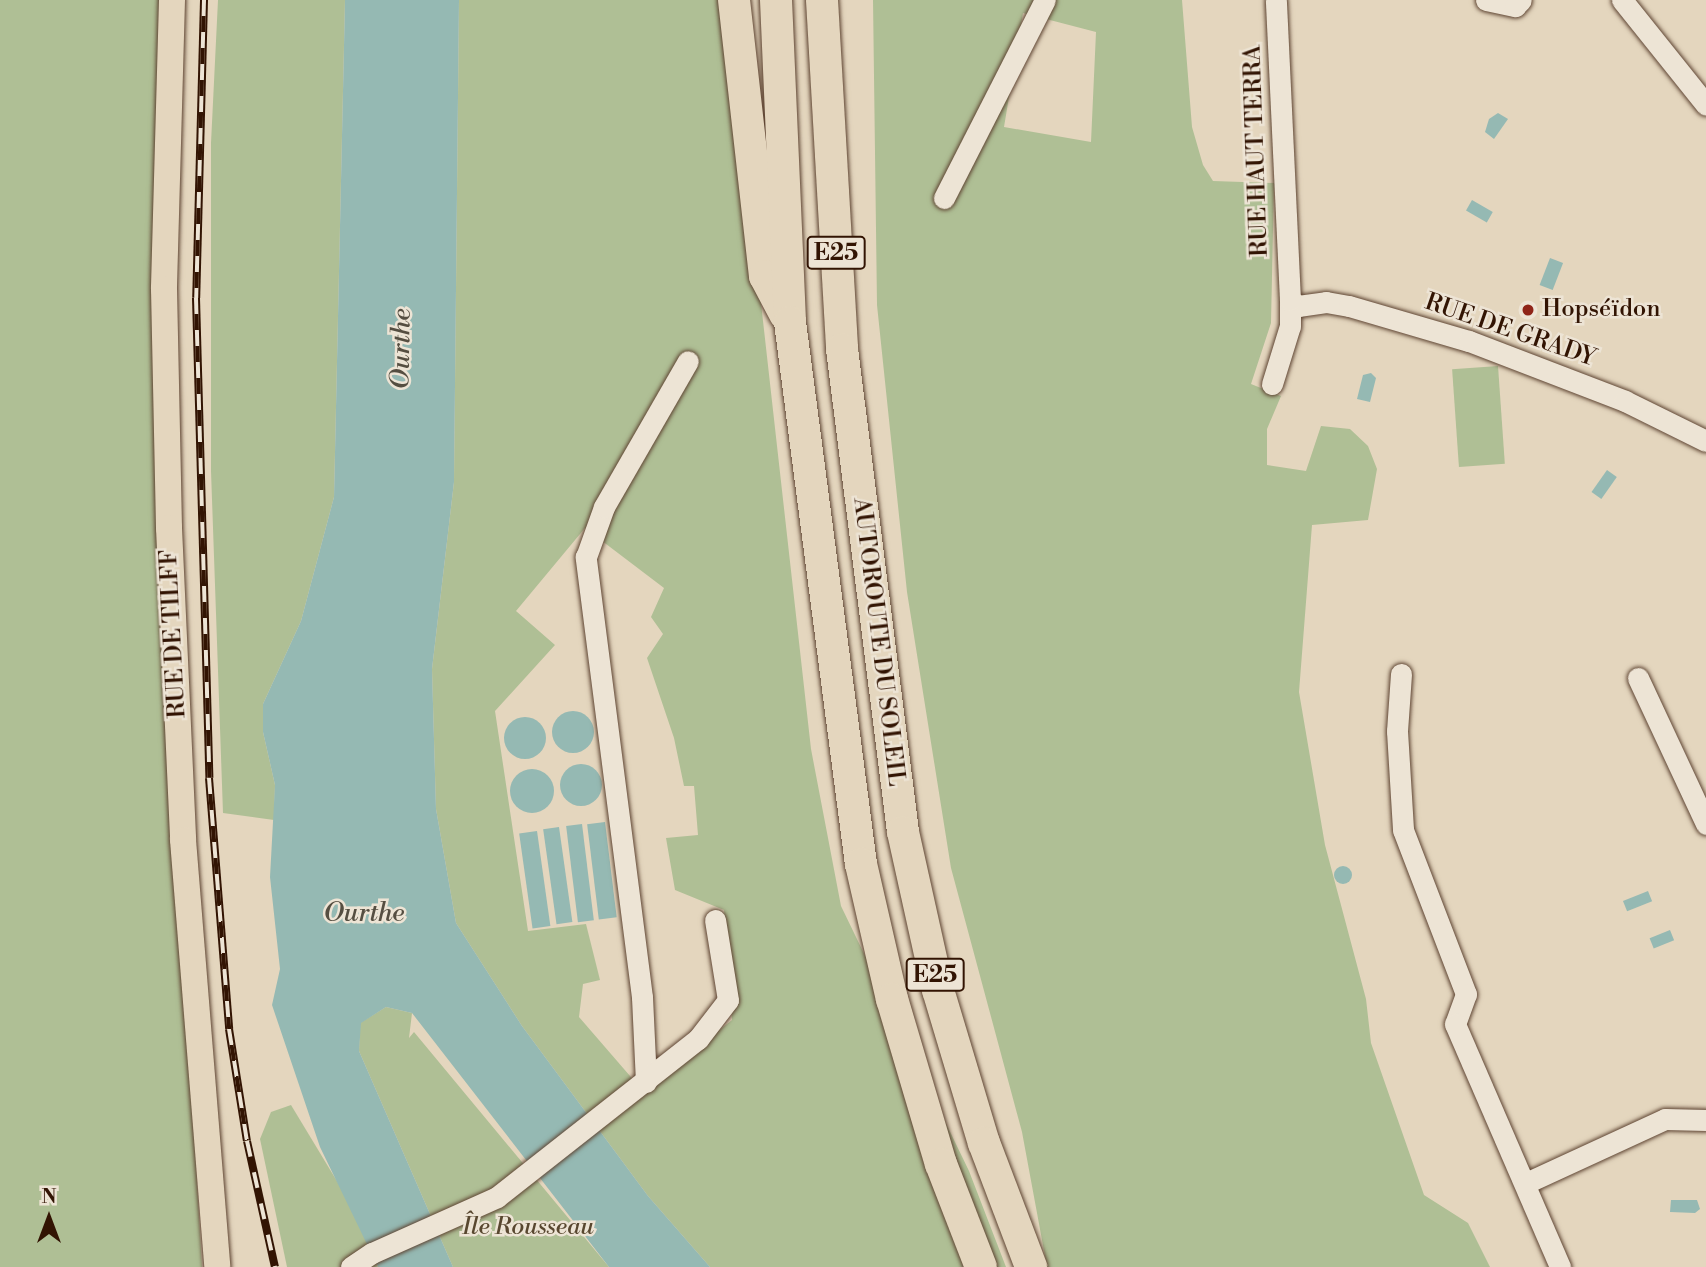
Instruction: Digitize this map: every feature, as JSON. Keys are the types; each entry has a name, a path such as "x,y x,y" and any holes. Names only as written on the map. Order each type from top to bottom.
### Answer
{"highway":[{"path":"734,0 765,276 790,322"},
{"name":"AUTOROUTE DU SOLEIL","path":"776,0 790,322 861,864 892,999 941,1164 981,1267"},
{"name":"AUTOROUTE DU SOLEIL","path":"822,0 842,349 903,832 938,990 984,1143 1031,1267"}],"main road":[{"name":"RUE DE TILFF","path":"172,0 164,289 169,528 183,840 217,1267"}],"street":[{"path":"944,198 1045,0"},
{"name":"RUE HAUT TERRA","path":"1272,384 1290,326 1276,0"},
{"path":"1486,0 1518,3"},
{"path":"1622,0 1706,105"},
{"name":"RUE DE GRADY","path":"1290,300 1298,306 1326,302 1349,306 1469,341 1625,401 1706,441"},
{"path":"646,1082 642,997 586,557 604,508 688,362"},
{"path":"1401,674 1397,731 1403,830 1466,994 1455,1024 1526,1183 1531,1206 1560,1267"},
{"path":"1639,678 1706,824"},
{"path":"351,1267 372,1253 436,1228 497,1197 612,1104 646,1082 718,1020 728,1000 715,920"},
{"path":"1526,1183 1665,1119 1706,1120"}],"green space":[{"path":"0,0 165,0 175,808 202,1267 0,1267"},
{"path":"218,0 345,0 334,497 301,621 263,704 263,732 275,785 274,820 223,813 211,471 211,143"},
{"path":"459,0 727,0 811,749 841,906 969,1171 1006,1267 710,1267 648,1196 522,1026 456,923 436,809 432,669 454,482","holes":["585,528 664,588 651,617 663,634 647,658 674,738 684,786 694,786 698,835 666,838 675,890 724,910 732,1020 643,1091 579,1017 583,984 600,980 586,924 528,931 495,711 555,645 516,611"]},
{"path":"873,0 1182,0 1192,127 1203,165 1213,181 1274,183 1271,323 1251,384 1281,396 1267,429 1267,465 1306,471 1321,426 1350,429 1368,446 1377,469 1368,520 1312,525 1299,692 1325,845 1366,999 1371,1043 1424,1195 1468,1223 1490,1267 1047,1267 1022,1132 951,868 907,592 877,305","holes":["1023,13 1096,32 1091,142 1004,127"]},
{"path":"1498,366 1505,464 1459,467 1452,369"},
{"name":"Île Rousseau","path":"386,1007 412,1013 409,1038 414,1032 609,1267 453,1267 359,1051 360,1023"},
{"path":"291,1105 352,1206 378,1267 287,1267 260,1139 271,1112"}],"water":[{"name":"Ourthe","path":"345,0 459,0 454,482 432,669 436,809 456,923 522,1026 648,1196 710,1267 609,1267 412,1013 386,1007 361,1023 359,1051 453,1267 378,1267 320,1147 272,1005 280,969 270,877 275,785 263,732 263,704 301,621 334,497"},
{"path":"1498,113 1508,119 1494,139 1485,132 1489,119"},
{"path":"1472,200 1493,212 1487,222 1466,210"},
{"path":"1550,258 1563,263 1553,290 1540,285"},
{"path":"1371,373 1376,378 1370,402 1357,399 1363,375"},
{"path":"1607,470 1617,477 1601,499 1592,492"},
{"path":"573,711 588,717 594,732 588,747 573,753 558,747 552,732 558,717"},
{"path":"525,717 540,723 546,738 540,753 525,759 510,753 504,738 510,723"},
{"path":"581,764 596,770 602,785 596,800 581,806 566,800 560,785 566,770"},
{"path":"532,769 547,776 554,791 547,806 532,813 517,806 510,791 517,776"},
{"path":"605,822 617,917 599,919 587,824"},
{"path":"582,824 594,920 578,922 566,826"},
{"path":"559,827 572,922 557,924 543,829"},
{"path":"537,831 550,926 533,929 519,834"},
{"path":"1343,866 1349,869 1352,875 1349,881 1343,884 1337,881 1334,875 1337,869"},
{"path":"1648,891 1652,901 1627,911 1623,901"},
{"path":"1670,930 1674,940 1654,948 1650,938"},
{"path":"1671,1200 1697,1200 1700,1209 1695,1213 1670,1212"}],"railway":[{"path":"204,0 196,298 209,778 229,1029 247,1141 275,1267"}],"place":[{"name":"Hopséïdon","path":"1528,310"}]}
